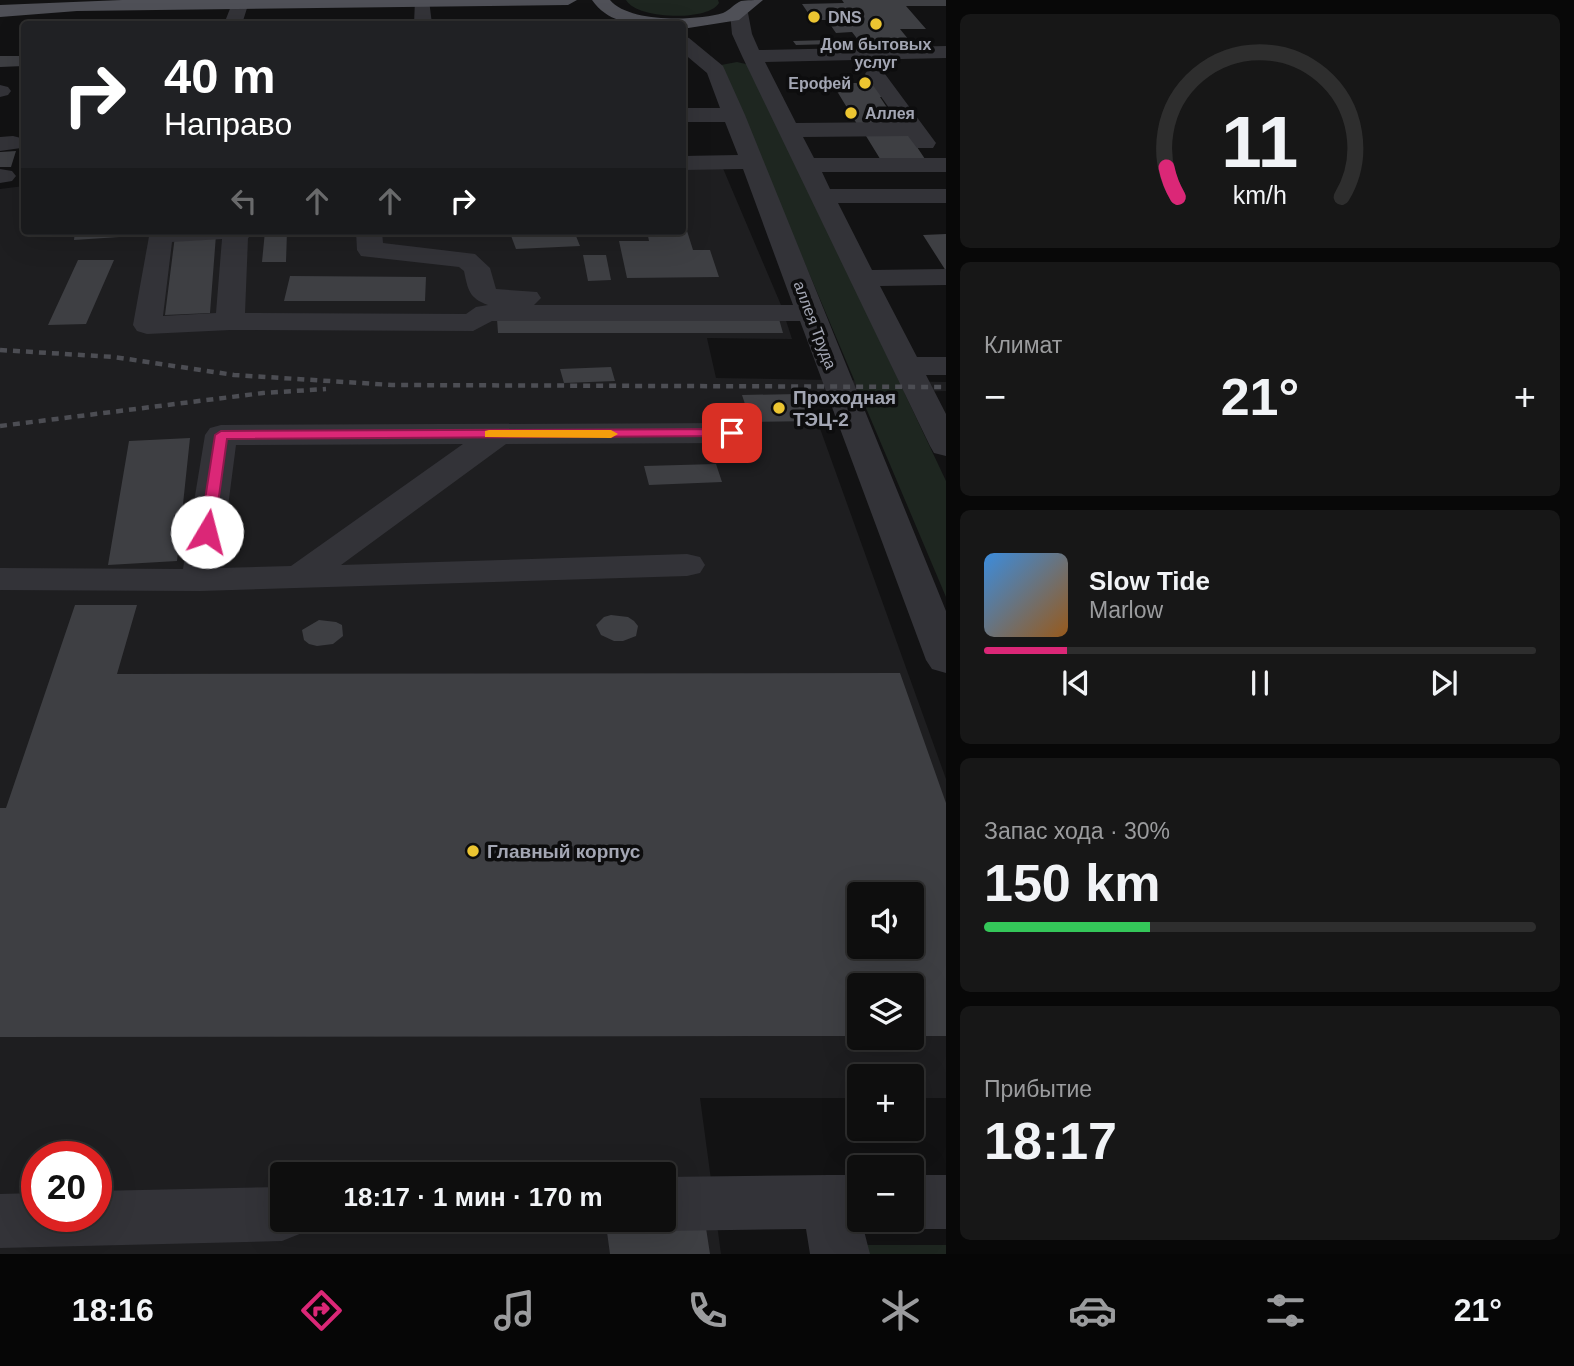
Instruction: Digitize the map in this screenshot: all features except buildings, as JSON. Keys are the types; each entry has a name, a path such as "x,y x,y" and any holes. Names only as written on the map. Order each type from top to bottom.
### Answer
{"main road":[{"path":"0,10 22,4 239,5 277,2 568,0"},
{"path":"540,2 613,10 646,21"},
{"path":"686,23 712,21 745,4"}],"street":[{"path":"422,3 424,21"},
{"path":"745,4 742,34 752,56 946,446"},
{"path":"234,21 239,5"},
{"path":"613,10 638,21"},
{"name":"аллея Труда","path":"686,45 716,70 946,660"},
{"path":"752,56 946,52"},
{"path":"875,74 942,163"},
{"path":"686,115 734,115"},
{"path":"788,130 915,128"},
{"path":"686,163 752,162"},
{"path":"806,165 942,163"},
{"path":"821,196 946,196"},
{"path":"160,235 147,325 230,321 473,322 486,313 811,313"},
{"path":"219,235 230,321"},
{"path":"369,235 370,250 466,260 477,268 483,294 499,299 747,296"},
{"path":"861,278 946,277"},
{"path":"905,366 946,366"},
{"path":"200,580 221,435 732,433"},
{"path":"300,577 498,434"},
{"path":"0,579 200,580 687,565"},
{"path":"924,1202 946,1202"},
{"path":"676,1205 843,1220"},
{"path":"0,1222 270,1214"}],"shaded area":[{"path":"626,0 718,0 719,3 701,13 672,16 643,11"},
{"path":"737,62 750,65 946,481 946,597 721,65"},
{"path":"722,166 781,305 792,339 707,338 716,378 946,382 946,391 808,395 946,779 946,1098 924,1098 924,1064 847,1064 847,1098 700,1098 721,1254 0,1254 0,189 21,186 21,235 686,235 686,167"},
{"path":"866,1245 946,1245 946,1254 868,1254"}],"railway":[{"path":"0,350 114,357 234,375 392,385 946,387"},
{"path":"0,426 263,393 326,389"}],"slow traffic":[{"path":"489,434 611,434"}],"place":[{"name":"DNS","path":"814,17"},
{"name":"Дом бытовых услуг","path":"876,24"},
{"name":"Ерофей","path":"865,83"},
{"name":"Аллея","path":"851,113"},
{"name":"Проходная ТЭЦ-2","path":"779,408"},
{"name":"Главный корпус","path":"473,851"}],"route":[{"path":"207,532 221,435 732,433"}]}
